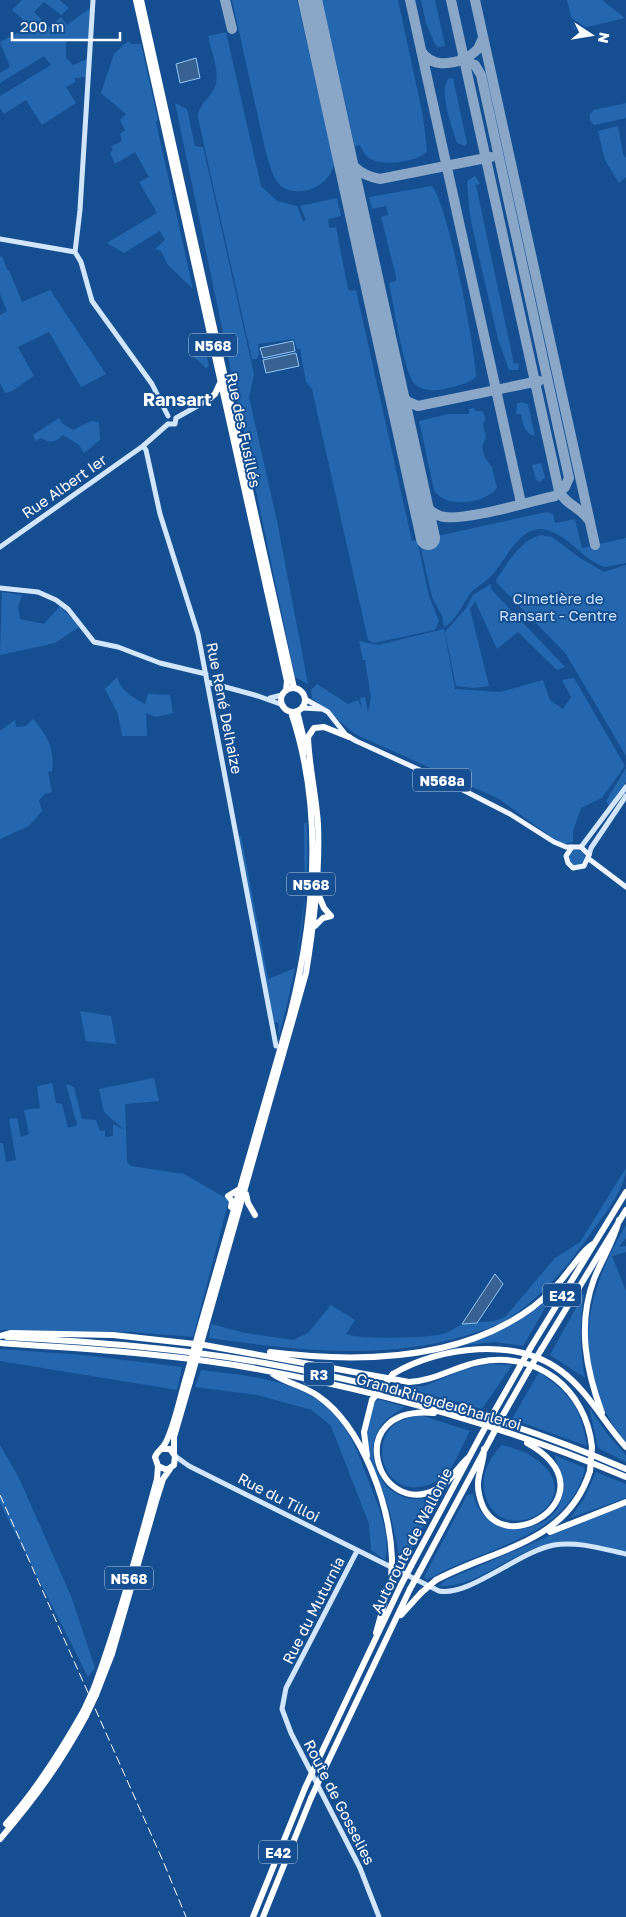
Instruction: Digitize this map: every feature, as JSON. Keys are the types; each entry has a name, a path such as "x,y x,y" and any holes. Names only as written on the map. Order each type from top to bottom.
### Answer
{"highway":[{"name":"Rue des Fusillés","path":"136,0 288,691"},
{"name":"Rue des Fusillés","path":"141,0 288,691"},
{"path":"208,400 215,394 220,381"},
{"path":"208,400 216,399 225,404"},
{"path":"283,705 296,710 305,699 300,690 288,691"},
{"name":"N568","path":"283,705 288,691"},
{"name":"N568","path":"0,1838 40,1791 62,1759 112,1654 163,1479 171,1468 175,1455 174,1437 203,1325 306,973 317,890 318,824 311,767 296,710"},
{"name":"N568","path":"242,1190 301,973 311,898 312,860 308,788 296,710"},
{"path":"311,767 308,738 311,730 324,727 349,737"},
{"path":"313,929 318,921 331,916 320,902 317,890"},
{"path":"276,1046 278,1055"},
{"path":"242,1190 255,1215 243,1215 233,1220 232,1201 228,1196 242,1190"},
{"name":"Autoroute de Wallonie","path":"253,1917 305,1788 401,1585 519,1368 626,1192"},
{"name":"Autoroute de Wallonie","path":"263,1917 311,1798 410,1590 484,1449 528,1371 626,1210"},
{"path":"605,1422 587,1367 585,1341 586,1313 594,1281 616,1234 619,1220"},
{"path":"252,1352 269,1351 335,1357 377,1356 418,1351 467,1340 494,1329 534,1306 556,1287 585,1249 593,1244"},
{"name":"N568","path":"95,1692 157,1479 158,1466 155,1461 156,1454 163,1449 188,1381 193,1353 203,1325"},
{"path":"0,1336 11,1333 104,1334 252,1352 409,1382 433,1379 488,1360 508,1360 529,1364 556,1378 572,1394 588,1421 592,1447 590,1471 578,1500 568,1514 539,1535"},
{"name":"Grand Ring de Charleroi","path":"0,1336 122,1345 272,1364 391,1390 520,1428 626,1469"},
{"name":"Grand Ring de Charleroi","path":"0,1343 151,1355 270,1372 338,1385 446,1413 522,1438 626,1477"},
{"path":"370,1470 364,1432 372,1400 394,1374 410,1364 444,1354 483,1350 518,1352 543,1360 562,1372 586,1395 626,1447"},
{"path":"270,1372 316,1394 337,1412 353,1435 370,1470 389,1523 392,1559 388,1593 377,1626 376,1637"},
{"path":"446,1413 410,1412 399,1415 388,1423 380,1435 376,1448 380,1472 397,1489 410,1494 422,1494 443,1485 469,1457"},
{"path":"484,1449 478,1488 486,1511 507,1525 531,1524 546,1515 554,1505 559,1492 560,1480 557,1470 549,1458 522,1438"},
{"path":"163,1449 170,1449 175,1455"},
{"path":"158,1466 163,1470 171,1468"},
{"path":"393,1624 421,1593 436,1580 459,1568 539,1535 626,1502"},
{"name":"N568","path":"0,1832 59,1756 85,1713"}],"main road":[{"name":"N568a","path":"305,699 333,716 349,737 456,786 510,814 554,842 566,856 568,863 574,868 584,866 607,875 626,887"},
{"path":"296,710 324,709"},
{"name":"N568a","path":"554,842 572,847 581,846 607,875"},
{"path":"566,856 572,847"},
{"path":"584,866 589,857"}],"street":[{"path":"74,252 77,242 93,0"},
{"path":"0,239 74,252 81,262 92,301 155,389 168,416 166,420 168,424 175,424 176,418"},
{"path":"176,418 208,400"},
{"path":"168,416 173,415 176,418"},
{"name":"Rue Albert Ier","path":"0,547 143,446 168,424"},
{"name":"Rue René Delhaize","path":"143,446 146,450 160,514 195,624 276,1046"},
{"path":"0,588 38,592 56,600 68,609 94,642 118,647 160,663 206,674"},
{"path":"207,682 283,705"},
{"path":"268,699 288,691"},
{"path":"581,846 626,787"},
{"path":"589,857 591,848 626,796"},
{"name":"Rue du Tilloi","path":"175,1455 189,1466 357,1551"},
{"path":"171,1468 189,1466"},
{"name":"Rue du Muturnia","path":"283,1698 357,1551 443,1592 467,1586 532,1552 554,1545 579,1544 626,1554"},
{"name":"Route de Gosselies","path":"283,1698 283,1713 286,1725 360,1868 379,1917"}],"green space":[{"path":"22,0 60,0 69,8 61,15 44,2 34,12 49,27 61,17 67,25 90,8 88,39 66,40 66,58 73,65 87,59 86,77 75,78 75,82 66,87 76,103 42,125 26,100 4,114 0,108 0,96 51,65 44,56 0,83 0,73 10,67 0,42 30,26 12,10"},
{"path":"232,0 297,0 334,163 332,171 327,178 314,188 305,191 288,190 278,183 273,175 266,153"},
{"path":"322,0 398,0 423,116 427,151 423,155 399,162 382,162 369,158 360,145 355,147"},
{"path":"421,0 435,0 445,46 438,47 435,44 426,23"},
{"path":"567,0 602,0 625,18 574,30"},
{"path":"226,32 261,186 277,201 297,206 303,221 306,220 300,206 337,198 341,216 328,219 329,228 336,227 348,289 351,291 356,290 412,541 417,540 429,596 439,621 435,630 374,643 368,640 312,389 306,382 300,349 297,349 294,339 258,344 259,354 257,359 252,359 198,118 200,108 212,92 217,78 216,66 208,36"},
{"path":"128,41 132,44 141,44 158,120 156,122 193,289 168,265 161,251 155,249 165,240 160,231 124,253 107,243 157,213 139,182 149,177 135,152 115,164 110,153 113,150 111,147 122,141 120,134 125,130 120,120 126,114 101,93 114,54"},
{"path":"453,78 467,143 465,146 457,143 446,102 446,85 448,79"},
{"path":"175,103 187,109 195,146 203,147 254,374 249,397 277,521 308,684 295,677"},
{"path":"626,103 626,118 594,125 590,121 590,114 594,110"},
{"path":"618,126 623,154 626,158 626,177 619,183 605,160 598,131"},
{"path":"475,176 480,184 476,185 514,364 519,363 518,370 509,370 498,339 478,253 470,216 467,181"},
{"path":"432,186 439,199 446,220 460,277 476,376 464,384 444,389 426,390 418,387 411,378 399,337 389,283 396,281 396,277 381,217 388,215 386,206 372,209 369,197"},
{"path":"2,256 22,302 50,290 106,374 81,387 49,332 18,347 34,376 12,391 5,393 0,383 0,315 7,311 0,294 0,257"},
{"path":"205,348 209,366 206,368 193,356"},
{"path":"521,402 528,404 535,436 526,431 521,414 516,414 517,404"},
{"path":"474,408 475,411 482,411 486,418 483,424 486,437 482,447 485,458 492,467 497,488 484,498 475,501 456,502 447,500 439,496 434,490 419,421 449,414 469,414 469,409"},
{"path":"59,418 63,424 73,430 91,421 99,422 100,440 84,453 79,445 63,435 53,441 41,438 36,441 33,435"},
{"path":"541,463 545,477 540,482 536,480 532,465"},
{"path":"546,512 553,514 555,523 575,519 582,548 626,538 626,563 605,567 597,564 557,534 540,529 531,531 523,536 488,579 472,592 455,617 444,627 442,616 432,597 419,540"},
{"name":"Cimetière de Ransart - Centre","path":"541,535 552,537 580,558 604,572 626,565 626,756 566,654 497,583 496,580 515,553 527,542"},
{"path":"491,584 491,589 565,667 557,670 518,632 497,649 475,601 470,609 489,686 474,688 456,686 445,632 466,608 473,595"},
{"path":"2,592 22,595 18,607 20,619 44,624 60,606 79,627 55,643 0,655"},
{"path":"444,629 455,689 500,692 543,680 550,700 563,709 571,697 562,680 574,678 625,766 602,798 581,808 573,831 573,842 561,844 499,799 355,734 312,698 311,690 317,684 348,704 358,700 362,709 360,698 365,697 368,713 371,698 365,660 363,660 359,641 378,645"},
{"path":"117,677 124,690 145,704 148,694 170,695 173,713 156,717 146,713 147,736 122,736 118,714 105,689"},
{"path":"33,719 46,737 51,749 52,771 48,772 52,792 45,794 39,800 42,811 29,826 0,839 0,731 15,720 16,727 26,726"},
{"path":"626,768 626,782 609,806 606,801"},
{"path":"304,823 307,823 305,896"},
{"path":"238,836 241,836 268,979 295,968 278,1039 279,1023 274,1022"},
{"path":"577,850 583,852 585,858 583,864 577,866 571,864 569,858 571,852"},
{"path":"305,900 301,932 295,966"},
{"path":"80,1011 111,1016 116,1044 86,1041"},
{"path":"154,1078 159,1101 125,1104 127,1162 131,1166 184,1174 229,1200 193,1337 132,1332 0,1330 0,1143 3,1143 6,1162 16,1160 9,1119 17,1118 21,1137 29,1134 24,1110 40,1108 37,1086 52,1083 56,1103 62,1104 68,1128 77,1125 66,1084 74,1087 82,1119 96,1120 100,1131 105,1130 105,1137 113,1136 113,1124 124,1130 104,1112 99,1089"},
{"path":"626,1168 622,1186 611,1205 568,1263 531,1302 507,1320 493,1327 436,1343 371,1351 306,1349 209,1338 211,1324 245,1333 293,1340 308,1333 331,1305 355,1320 346,1334 366,1337 394,1338 443,1334 464,1324 490,1322 505,1317 555,1258 580,1242"},
{"path":"626,1225 626,1238 619,1247 626,1246 626,1252 612,1256 626,1291 626,1442 608,1415 595,1389 589,1361 588,1334 592,1306 600,1279 611,1252"},
{"path":"584,1293 581,1336 585,1378 550,1355"},
{"path":"552,1296 523,1346 495,1342 463,1345"},
{"path":"0,1349 83,1355 182,1367 177,1390 0,1361"},
{"path":"489,1364 512,1365 482,1409 401,1387 425,1386 462,1370"},
{"path":"201,1370 276,1382 312,1396 327,1407 340,1421 350,1437 375,1498 386,1534 385,1560 371,1550 369,1524 331,1426 312,1410 257,1395 195,1387"},
{"path":"539,1372 567,1395 573,1403 581,1421 587,1446 512,1419"},
{"path":"378,1399 405,1407 386,1420 375,1438 374,1463 379,1475 386,1486 396,1494 408,1498 422,1499 437,1494 437,1501 402,1566 389,1509 369,1454 366,1440 366,1426 370,1412"},
{"path":"589,1407 608,1435 626,1455 626,1462 598,1448"},
{"path":"420,1415 470,1431 456,1460 446,1475 425,1486 411,1487 400,1484 391,1477 385,1467 382,1456 383,1444 387,1433 395,1424 404,1419"},
{"path":"0,1445 19,1478 71,1596 95,1668 88,1677 0,1503"},
{"path":"502,1445 531,1456 549,1472 555,1489 550,1503 538,1514 523,1520 507,1519 493,1510 484,1490 485,1471 494,1454"},
{"path":"554,1455 585,1468 576,1492 561,1511 542,1526 520,1539 448,1569 427,1580 424,1577 467,1495 473,1494 479,1509 489,1519 501,1526 515,1529 528,1528 541,1523 552,1515 560,1504 563,1489"},
{"path":"596,1472 626,1484 626,1498 570,1518 584,1499"},
{"path":"626,1506 626,1551 578,1543 546,1545 519,1555 465,1582 439,1586 446,1580 594,1517"}],"shaded area":[{"path":"196,58 200,78 180,83 176,64"},
{"path":"293,341 295,351 263,358 260,348"},
{"path":"296,353 299,366 266,373 263,360"},
{"path":"495,1274 503,1284 477,1323 462,1324"}],"taxiway":[{"path":"225,0 232,29"},
{"path":"410,0 521,503"},
{"path":"451,0 559,491 565,499 588,519"},
{"path":"475,0 595,545"},
{"path":"466,59 478,49 483,38"},
{"path":"421,51 430,60 441,63 466,59"},
{"path":"418,491 426,506 432,512 440,516 463,517 555,496 565,487 569,478 481,75 475,65 460,60"},
{"path":"341,141 343,149 354,167 365,174 380,179 491,157"},
{"path":"396,389 408,402 418,406 539,381"}],"runway":[{"path":"310,0 428,538"}],"railway":[{"path":"0,1495 163,1861 186,1917"}],"district":[{"name":"Ransart","path":"177,399"}]}
